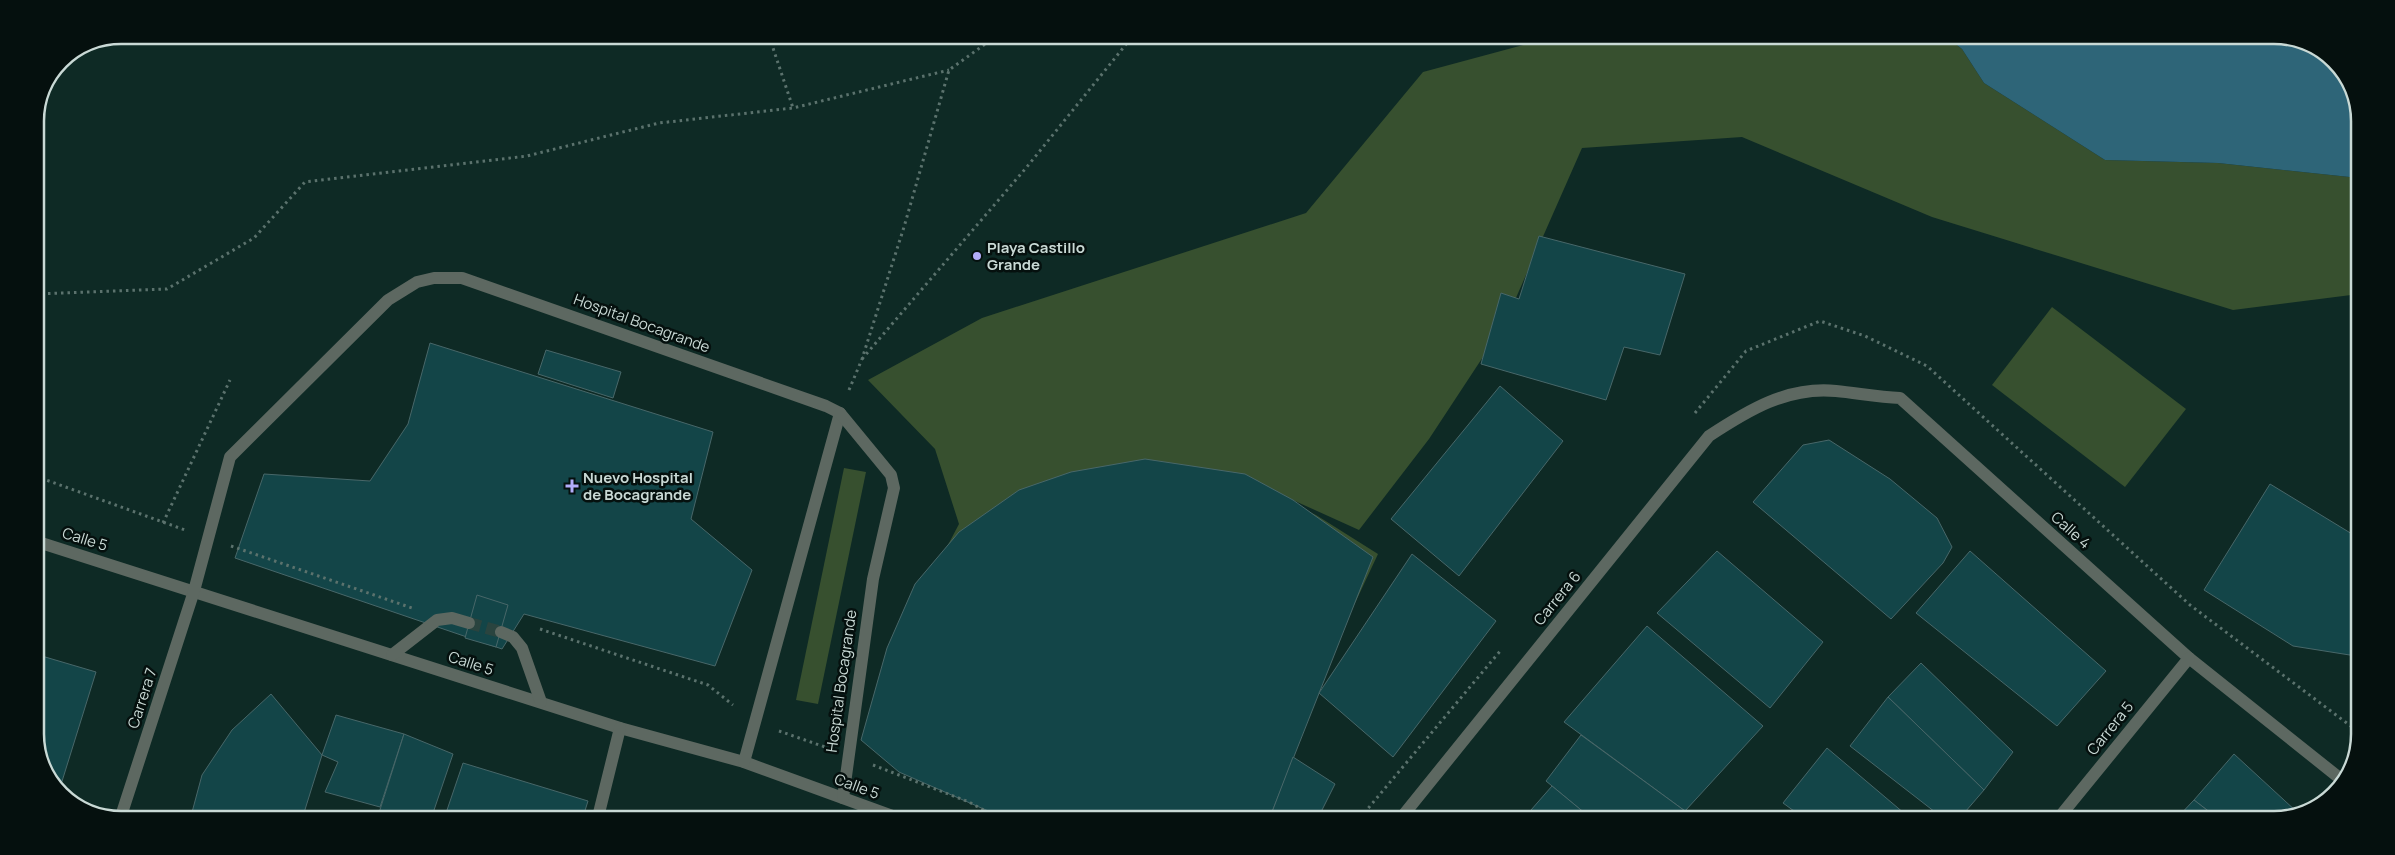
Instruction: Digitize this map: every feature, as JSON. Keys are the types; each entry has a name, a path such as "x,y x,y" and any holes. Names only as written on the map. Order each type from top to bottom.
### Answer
{"street":[{"name":"Hospital Bocagrande","path":"194,591 230,457 388,300 417,282 434,278 462,278 826,406 840,413 892,476 894,488 873,579 847,755 843,798"},
{"name":"Calle 4","path":"1749,409 1789,394 1834,391 1865,396 1900,398 2189,658 2338,777"},
{"name":"Carrera 6","path":"1407,811 1708,436 1749,409"},
{"path":"744,762 840,413"},
{"name":"Calle 5","path":"44,544 620,728 744,762 879,811"},
{"name":"Carrera 7","path":"123,811 194,591"},
{"path":"392,655 438,620 452,618 469,624"},
{"path":"501,632 513,637 522,648 541,702"},
{"name":"Carrera 5","path":"2064,811 2189,658"},
{"path":"599,811 620,728"}],"path":[{"path":"772,44 793,108"},
{"path":"44,294 167,289 254,238 305,182 527,156 659,123 793,108 949,70 985,44"},
{"path":"862,359 1026,168 1126,44"},
{"path":"840,413 862,359 904,227 949,70"},
{"path":"1690,419 1746,351 1820,320 1865,336 1927,366 2190,605 2351,726"},
{"path":"163,523 230,380"},
{"path":"44,479 163,523 416,609"},
{"path":"533,627 708,685 755,723 847,755 969,802 985,811"},
{"path":"1366,811 1505,645"}],"green space":[{"path":"1527,44 1956,44 1962,49 1984,83 2105,160 2218,163 2351,177 2351,295 2233,310 1932,217 1742,137 1582,148 1504,325 1429,439 1359,530 1231,472 1240,479 1316,515 1378,554 1281,761 1280,811 1003,811 881,749 900,636 959,524 935,449 868,380 982,318 1306,213 1423,72"},
{"path":"2052,307 2186,409 2125,487 1992,385"},
{"path":"844,468 866,472 818,704 796,700"}],"water":[{"path":"1956,44 2274,44 2299,48 2325,63 2335,74 2347,96 2351,115 2351,177 2218,163 2105,160 1984,83 1962,49"}],"building":[{"path":"1539,236 1685,274 1660,355 1624,347 1606,400 1481,364 1501,293 1519,299"},
{"name":"Nuevo Hospital de Bocagrande","path":"430,343 713,432 691,519 752,570 715,666 524,614 502,649 235,558 264,474 370,481 408,424"},
{"path":"546,350 621,372 613,398 538,374"},
{"path":"1500,386 1563,441 1459,576 1391,519"},
{"path":"1829,440 1890,479 1937,518 1952,547 1943,563 1891,619 1753,502 1803,445"},
{"path":"1145,459 1245,474 1293,500 1373,557 1272,811 988,811 899,772 861,740 887,648 915,584 959,532 1019,490 1071,472"},
{"path":"2270,484 2351,533 2351,655 2293,646 2204,590"},
{"path":"1717,551 1823,642 1770,708 1657,613"},
{"path":"1970,551 2106,671 2057,726 1916,613"},
{"path":"1412,554 1496,621 1393,757 1319,693"},
{"path":"477,595 508,605 496,647 465,638"},
{"path":"1647,626 1763,726 1685,811 1564,722"},
{"path":"44,657 96,672 62,783 54,773 45,749"},
{"path":"1921,663 2013,752 1984,790 1888,697"},
{"path":"271,694 322,755 305,811 192,811 202,775 232,730"},
{"path":"1888,697 1984,790 1966,811 1934,811 1850,746"},
{"path":"336,715 404,734 380,807 325,792 338,762 322,755"},
{"path":"404,734 453,754 434,811 380,811"},
{"path":"1581,735 1685,811 1582,811 1546,781"},
{"path":"1827,748 1902,811 1794,811 1783,803"},
{"path":"2234,754 2293,809 2285,811 2208,811 2194,800"},
{"path":"1293,757 1335,784 1322,811 1272,811"},
{"path":"463,763 588,801 585,811 447,811"},
{"path":"1552,786 1582,811 1530,811"},
{"path":"2194,800 2208,811 2184,811"}],"tunnel":[{"path":"469,623 501,632"}],"place":[{"name":"Playa Castillo Grande","path":"977,256"},
{"name":"Nuevo Hospital de Bocagrande","path":"572,486"}]}
